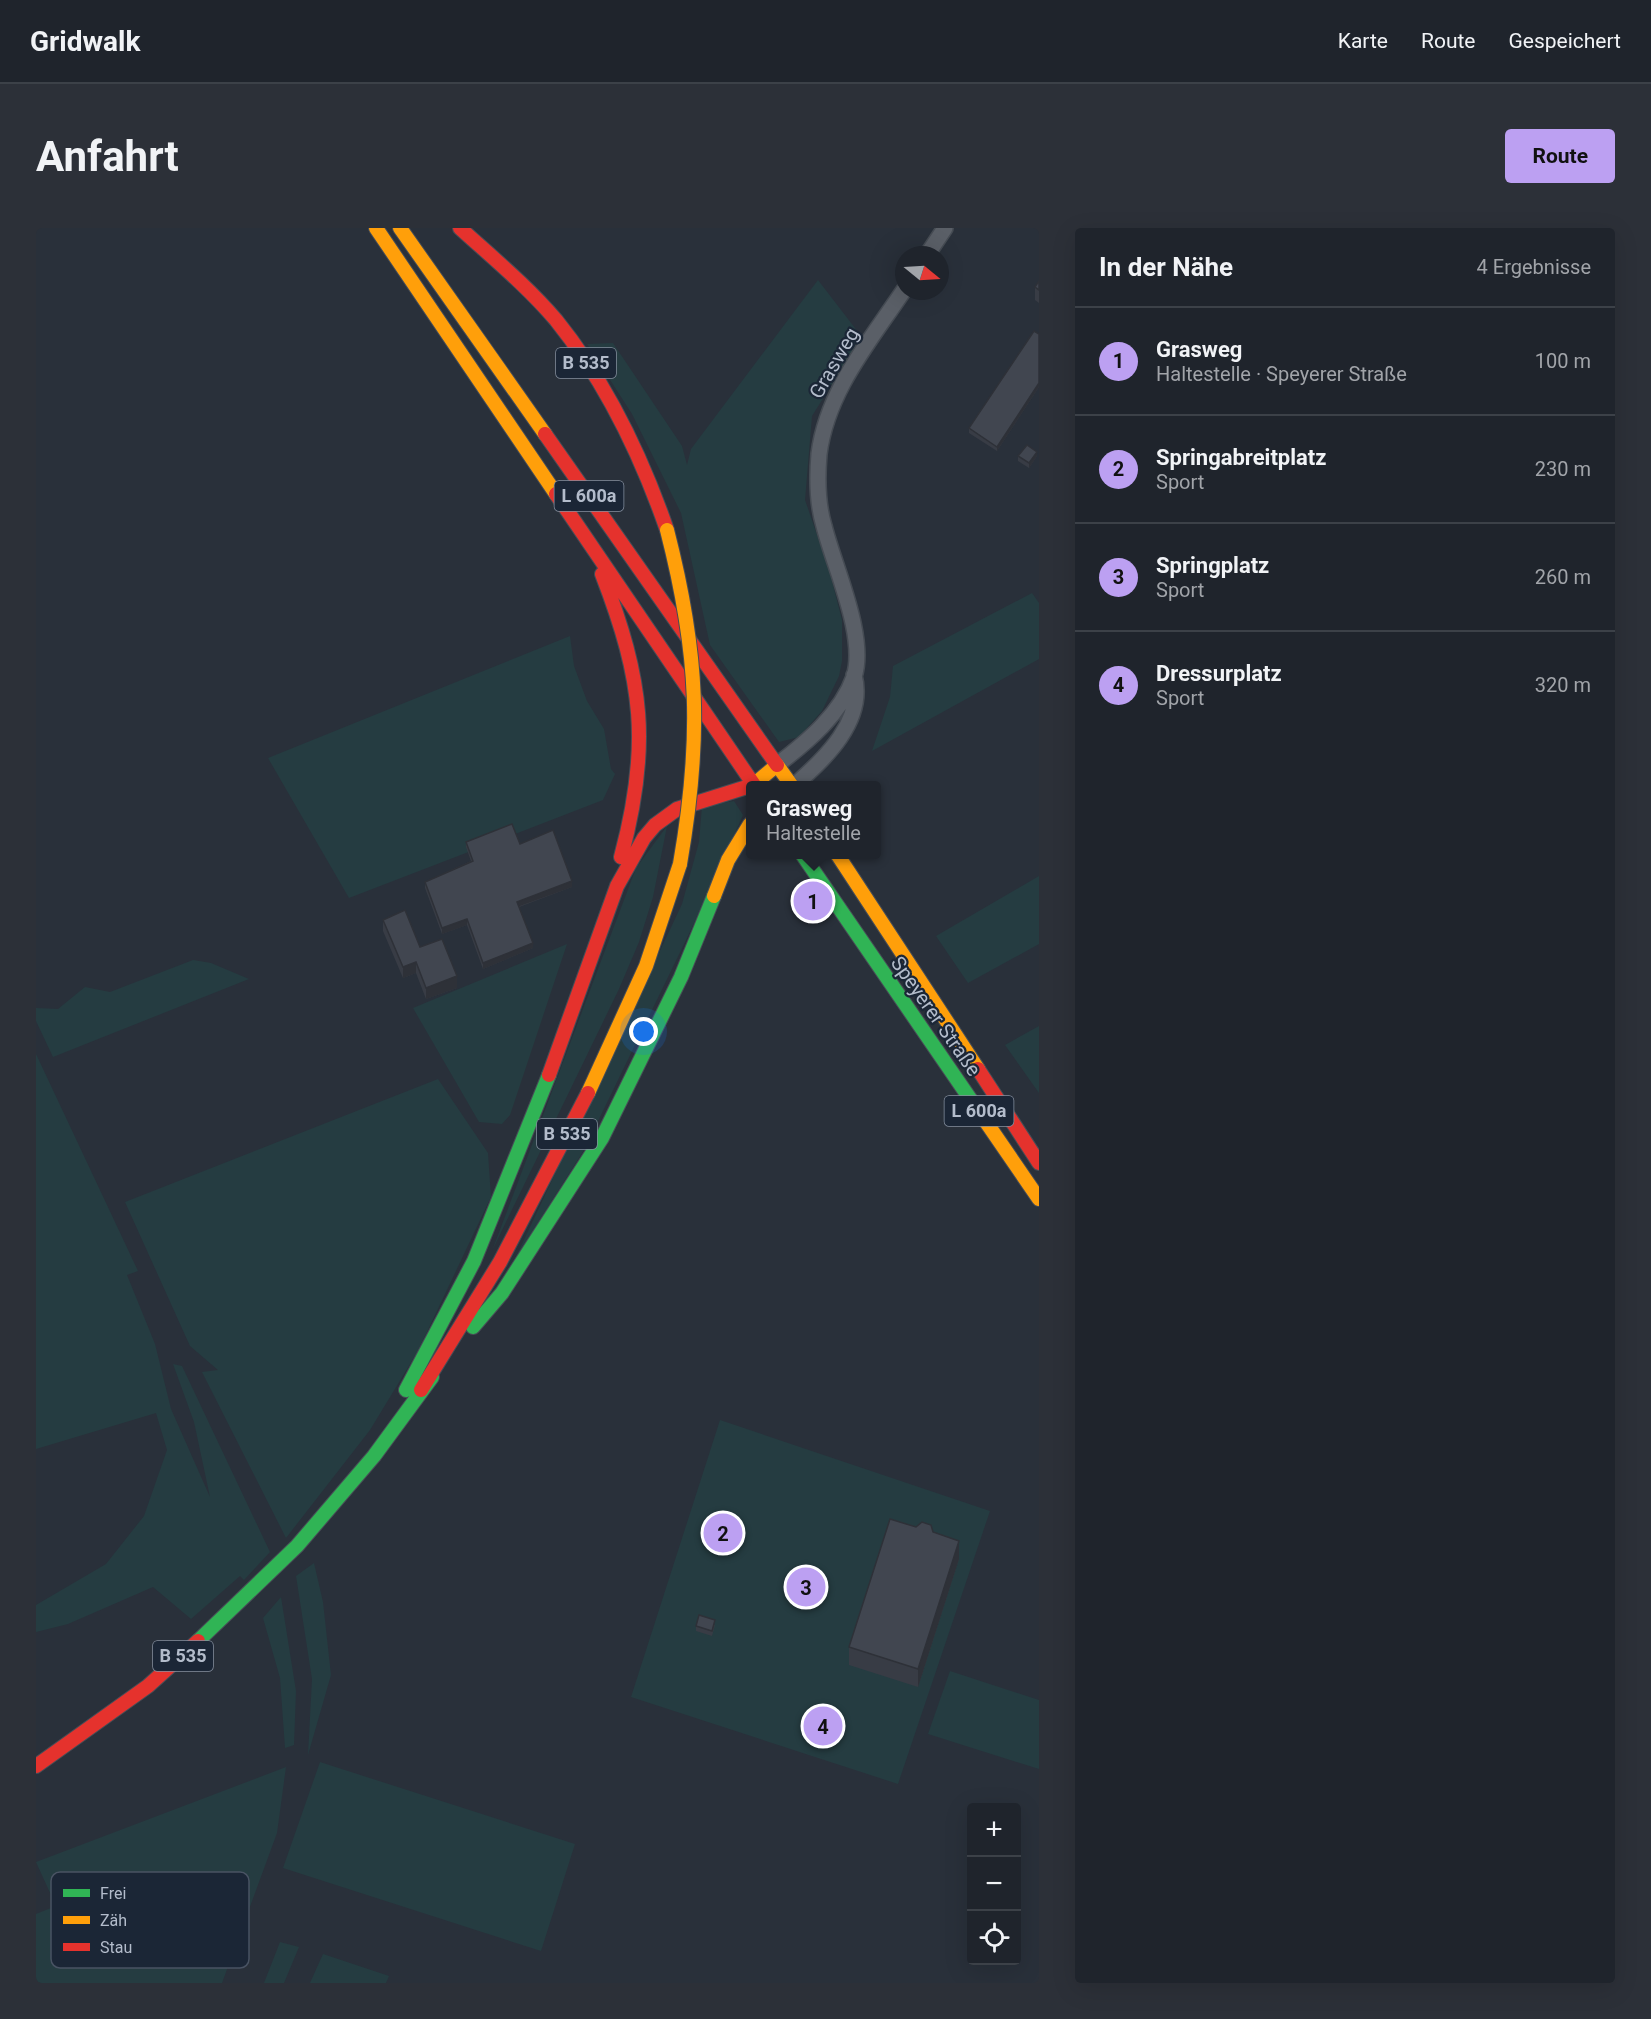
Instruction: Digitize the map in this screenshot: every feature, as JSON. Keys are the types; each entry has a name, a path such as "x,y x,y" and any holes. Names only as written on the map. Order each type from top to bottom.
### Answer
{"main road":[{"name":"B 535","path":"343,1492 430,1350 474,1259 529,1128 613,898 638,788 642,748 640,694 628,642 591,546 376,228"},
{"name":"L 600a","path":"400,228 789,781"},
{"name":"B 535","path":"36,1766 148,1686 260,1584 297,1546 374,1456 421,1390 486,1289 628,1012 662,928 680,864 694,782 698,721 691,634 667,530 642,462 606,394 567,334 521,284 460,228"},
{"path":"591,546 750,781"},
{"path":"759,781 777,765"},
{"path":"613,898 642,839 656,824 689,801 746,788"},
{"path":"421,1390 502,1293 602,1138 681,977 728,860 746,831"},
{"name":"Speyerer Straße","path":"805,859 1039,1199"},
{"name":"Speyerer Straße","path":"840,859 1039,1163"}],"street":[{"path":"933,246 945,228"},
{"name":"Grasweg","path":"799,781 822,761 847,725 858,691 854,675 853,624 823,525 819,502 819,455 823,432 833,400 898,300"},
{"name":"Grasweg","path":"777,765 805,744 828,719 847,691 854,675"}],"green space":[{"path":"818,280 858,332 854,349 812,416 805,500 829,569 842,620 842,661 839,676 822,711 799,737 779,742 710,645 681,513 632,414 587,344 613,343 682,446 687,465 691,449"},
{"path":"1032,593 1039,603 1039,659 872,751 890,697 893,666"},
{"path":"570,636 574,666 587,701 604,729 611,769 615,774 603,800 349,898 268,758"},
{"path":"734,801 743,815 703,905 584,1150 514,1261 682,904 699,842 702,806"},
{"path":"667,826 653,897 639,942 619,989 492,1251 636,868"},
{"path":"1039,876 1039,944 968,983 936,936"},
{"path":"567,944 510,1115 502,1124 479,1122 413,1008"},
{"path":"193,960 211,963 249,979 53,1057 36,1021 36,1008 58,1009 85,987 110,992"},
{"path":"1039,1026 1039,1093 1005,1045"},
{"path":"36,1054 138,1271 127,1275 155,1344 171,1409 210,1497 194,1422 173,1364 182,1366 270,1552 244,1580 240,1576 191,1619 153,1587 68,1624 36,1632 36,1605 106,1564 144,1516 167,1450 156,1413 36,1449"},
{"path":"438,1079 488,1153 491,1197 418,1351 370,1430 286,1538 202,1372 218,1370 190,1346 125,1202"},
{"path":"720,1420 990,1511 898,1784 631,1697"},
{"path":"314,1563 323,1602 331,1675 308,1755 312,1679 296,1576"},
{"path":"281,1597 296,1691 294,1745 285,1748 280,1678 263,1618"},
{"path":"950,1671 1039,1700 1039,1769 928,1734"},
{"path":"320,1762 575,1844 541,1951 283,1868"},
{"path":"286,1767 277,1833 249,1909 249,1872 51,1872 51,1895 36,1862"},
{"path":"51,1908 51,1968 228,1968 222,1983 36,1983 36,1914"},
{"path":"280,1942 299,1947 284,1983 264,1983"},
{"path":"323,1954 389,1976 386,1983 310,1983"}],"building":[{"path":"1034,331 1039,334 1039,383 997,447 969,428"},
{"path":"1027,445 1037,452 1029,463 1018,456"},
{"path":"512,824 520,844 553,830 572,881 517,902 533,943 483,963 467,919 442,928 425,882 473,861 466,842"},
{"path":"405,910 420,947 442,939 457,976 426,988 416,962 403,967 383,920"},
{"path":"890,1519 916,1527 922,1522 931,1525 933,1532 959,1541 918,1669 849,1647"},
{"path":"699,1615 715,1620 712,1631 696,1626"}],"traffic: fast":[{"path":"805,859 973,1103"},
{"path":"473,1327 502,1293 602,1138 681,977 714,896"},
{"path":"406,1390 474,1261 549,1075"},
{"path":"198,1641 297,1546 374,1456 432,1377"}],"traffic: slow":[{"path":"376,228 556,494"},
{"path":"400,228 545,434"},
{"path":"667,530 686,617 694,696 692,776 680,864"},
{"path":"758,781 777,765 788,781"},
{"path":"714,896 728,860 746,831"},
{"path":"840,859 978,1069"},
{"path":"588,1093 646,966 680,864"},
{"path":"973,1103 1039,1199"}],"traffic: jam":[{"path":"460,228 510,272 556,320 591,368 634,447 667,530"},
{"path":"545,434 777,765"},
{"path":"556,494 751,781"},
{"path":"602,574 626,647 634,681 638,714 639,747 636,781 621,857"},
{"path":"549,1075 617,886 644,838 655,825 677,809 746,787"},
{"path":"978,1069 1039,1163"},
{"path":"421,1390 500,1262 588,1093"},
{"path":"36,1766 148,1686 198,1641"}],"place":[{"name":"Grasweg","path":"813,901"},
{"name":"Springabreitplatz","path":"723,1533"},
{"name":"Springplatz","path":"806,1587"},
{"name":"Dressurplatz","path":"823,1726"}]}
